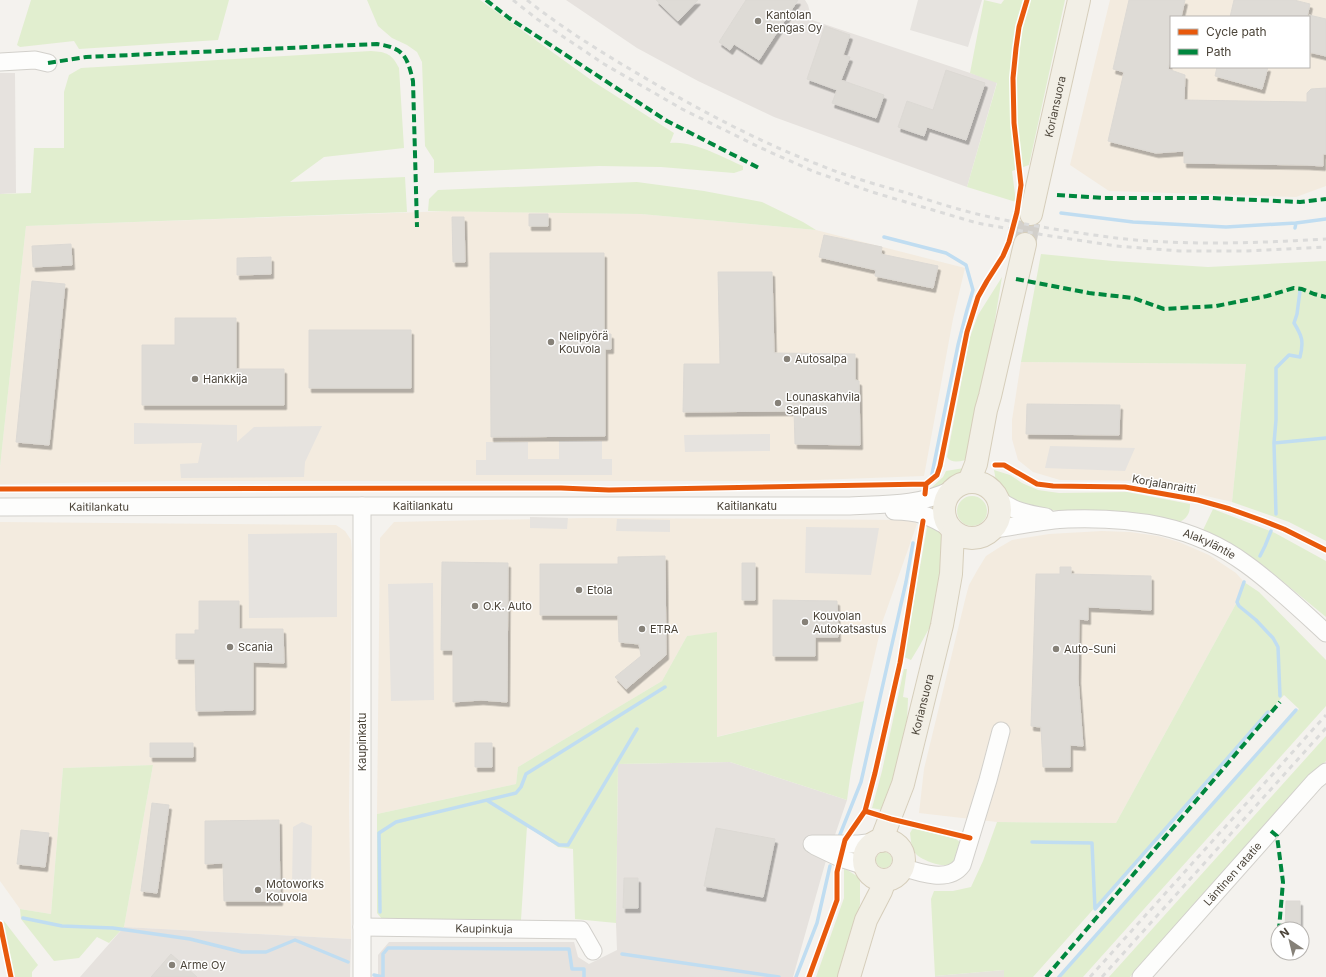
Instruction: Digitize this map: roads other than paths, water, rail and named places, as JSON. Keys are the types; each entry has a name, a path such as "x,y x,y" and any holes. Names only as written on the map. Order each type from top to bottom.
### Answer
{"main road":[{"name":"Koriansuora","path":"1031,214 1079,0"},
{"path":"990,396 988,465 1000,507 1000,515 997,522 986,533 965,537 952,530 945,518 943,506 946,498 960,486 976,464 986,410 1025,244"},
{"path":"960,486 978,482 986,486 996,496"},
{"name":"Koriansuora","path":"878,841 903,784 942,625 951,574 952,530"},
{"name":"Koriansuora","path":"942,625 967,558 986,533"},
{"name":"Koriansuora","path":"902,860 904,822 903,784"},
{"path":"878,841 894,843 902,860 895,876 872,873 864,859 865,852 869,846 878,841"},
{"path":"849,977 866,920 865,884 872,873"}],"street":[{"path":"0,62 35,60 48,63"},
{"name":"Kaitilankatu","path":"0,507 846,506 890,504 925,499 941,495 960,486"},
{"name":"Alakyläntie","path":"996,496 1007,507 1017,512 1066,519 1119,520 1158,524 1205,539 1224,549 1246,564 1275,587 1326,633"},
{"name":"Kaupinkatu","path":"362,506 362,977"},
{"name":"Kaitilankatu","path":"846,506 924,514 938,520 952,530"},
{"name":"Alakyläntie","path":"986,533 1066,519"},
{"path":"902,860 921,872 947,875 959,869 962,865 988,780 1001,731"},
{"name":"Läntinen ratatie","path":"1141,977 1315,781 1326,772"},
{"path":"872,873 812,844 859,844 878,841"},
{"name":"Kaupinkuja","path":"362,927 581,930 594,951"}],"waterway":[{"path":"1061,213 1133,222 1226,227 1296,223 1295,228"},
{"path":"1296,223 1326,219"},
{"path":"884,237 946,253 966,265 973,290 958,345 932,474"},
{"path":"1276,514 1274,443 1276,420 1276,368 1289,355 1300,357 1302,339 1294,323 1297,314 1300,291"},
{"path":"1274,443 1326,438"},
{"path":"1260,556 1271,531"},
{"path":"839,837 861,782 906,582 913,543"},
{"path":"1244,582 1237,602 1239,606 1256,620 1273,638 1278,647 1280,696"},
{"path":"380,912 379,833 396,822 516,793 521,787 526,774 665,687"},
{"path":"1059,977 1296,710"},
{"path":"1032,842 1092,843 1095,909 1268,712"},
{"path":"488,801 559,845 568,845 637,729"},
{"path":"796,977 817,923 830,866"},
{"path":"23,918 62,926 113,928 190,939 242,952 266,952 295,940 348,962"},
{"path":"383,977 383,954 388,948 569,949 572,969 584,969 584,977"},
{"path":"622,954 779,977"},
{"path":"374,975 383,977"}],"tunnel":[{"path":"1025,244 1031,214"}],"railway":[{"path":"513,0 537,19 604,64 682,109 761,148 815,172 872,192 977,223 1116,246 1180,251 1246,251 1326,247"},
{"path":"527,0 572,33 620,63 692,105 754,137 839,172 944,205 981,215 1031,225 1142,241 1221,243 1326,239"},
{"path":"1090,977 1326,715"},
{"path":"1102,977 1326,728"}],"place":[{"name":"Kantolan Rengas Oy","path":"758,21"},
{"name":"Nelipyörä Kouvola","path":"551,342"},
{"name":"Autosalpa","path":"787,359"},
{"name":"Hankkija","path":"195,379"},
{"name":"Lounaskahvila Salpaus","path":"778,403"},
{"name":"Etola","path":"579,590"},
{"name":"O.K. Auto","path":"475,606"},
{"name":"Kouvolan Autokatsastus","path":"805,622"},
{"name":"ETRA","path":"642,629"},
{"name":"Scania","path":"230,647"},
{"name":"Auto-Suni","path":"1056,649"},
{"name":"Motoworks Kouvola","path":"258,890"},
{"name":"Arme Oy","path":"172,965"}]}
